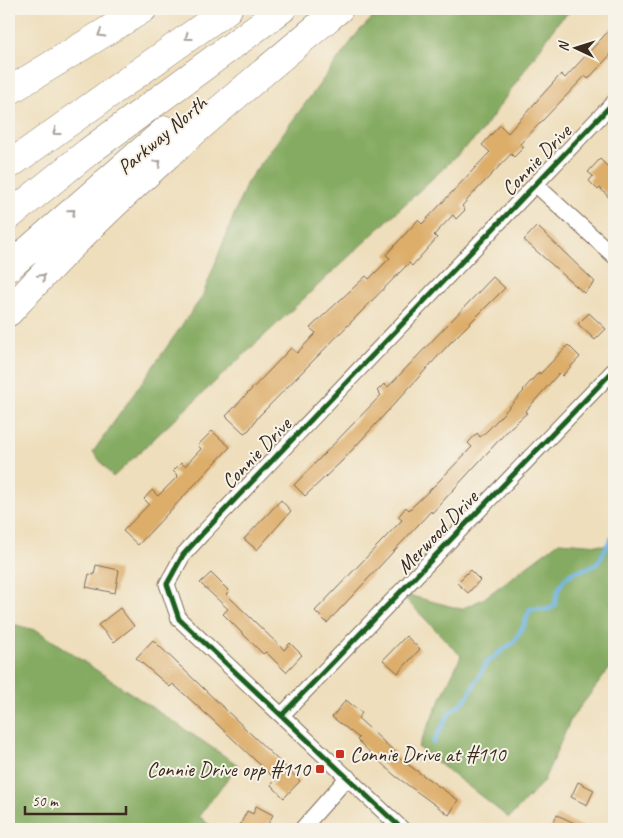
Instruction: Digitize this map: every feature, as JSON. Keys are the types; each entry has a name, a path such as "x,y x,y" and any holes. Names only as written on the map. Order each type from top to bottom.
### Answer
{"highway":[{"path":"9,91 143,9"},
{"path":"9,165 228,9"},
{"path":"9,196 58,158 270,9"},
{"path":"9,216 95,146 282,9"},
{"name":"Parkway North","path":"9,267 201,101 319,9"},
{"path":"9,312 61,256 142,176 339,9"}],"street":[{"name":"Connie Drive","path":"402,829 180,619 167,584 183,555 202,534 614,102"},
{"path":"535,184 614,256"},
{"name":"Merwood Drive","path":"282,715 614,370"},
{"path":"302,829 348,777"}],"green space":[{"path":"382,9 573,9 559,21 480,134 113,477 93,452 202,297 247,182 359,31"},
{"path":"559,542 614,546 614,666 610,668 571,719 543,782 509,818 418,747 461,656 400,593 461,609 483,599"},
{"path":"9,623 38,631 238,765 199,816 214,829 9,829"}],"building":[{"path":"614,25 614,51 588,79 585,76 520,144 524,147 514,157 511,154 469,198 462,206 465,210 456,219 453,215 434,235 437,238 412,266 409,263 259,416 249,430 244,433 226,416 291,348 297,353 316,333 310,328 366,276 369,279 390,258 386,255 418,220 422,224 490,152 482,145 500,125 508,133 561,74 565,78"},
{"path":"600,159 614,173 614,203 600,188 598,190 589,181 593,176 588,172"},
{"path":"537,226 595,282 584,293 524,240"},
{"path":"493,277 505,288 451,342 342,461 305,496 294,485 381,395 377,391 384,384 388,387"},
{"path":"589,313 606,329 595,340 578,324"},
{"path":"568,345 580,357 562,376 559,373 525,412 527,413 510,428 327,623 315,611 402,520 398,517 406,507 409,510 436,484 472,447 468,443 477,433 480,437 488,430 539,372 540,374"},
{"path":"212,431 230,447 138,545 123,531 149,504 144,499 152,490 158,496 178,476 173,471 181,463 185,466 201,449 198,445"},
{"path":"281,500 291,511 257,550 244,539"},
{"path":"96,565 119,570 115,593 86,587 89,574 94,575"},
{"path":"470,570 480,580 468,593 457,583"},
{"path":"211,573 229,591 226,594 284,650 290,643 302,655 286,672 266,652 263,654 223,614 228,609 200,583"},
{"path":"120,608 134,626 114,642 98,625"},
{"path":"406,636 420,649 398,673 383,660"},
{"path":"153,640 300,781 284,798 271,785 276,780 215,722 173,684 170,687 136,658"},
{"path":"346,700 362,713 358,718 395,752 393,754 458,800 449,815 394,775 357,740 359,738 332,717"},
{"path":"578,782 594,790 587,805 571,797"},
{"path":"256,806 273,815 265,829 238,829 247,811 253,814"},
{"path":"557,815 588,829 550,829"}],"waterway":[{"path":"433,743 450,712 468,696 487,662 514,642 524,625 530,609 550,609 555,605 557,593 565,578 596,564 614,536"}],"cycle path":[{"path":"402,829 179,619 167,584 183,555 202,534 614,102"},
{"path":"282,715 614,370"}],"place":[{"name":"Connie Drive at #110","path":"340,754"},
{"name":"Connie Drive opp #110","path":"320,769"}]}
